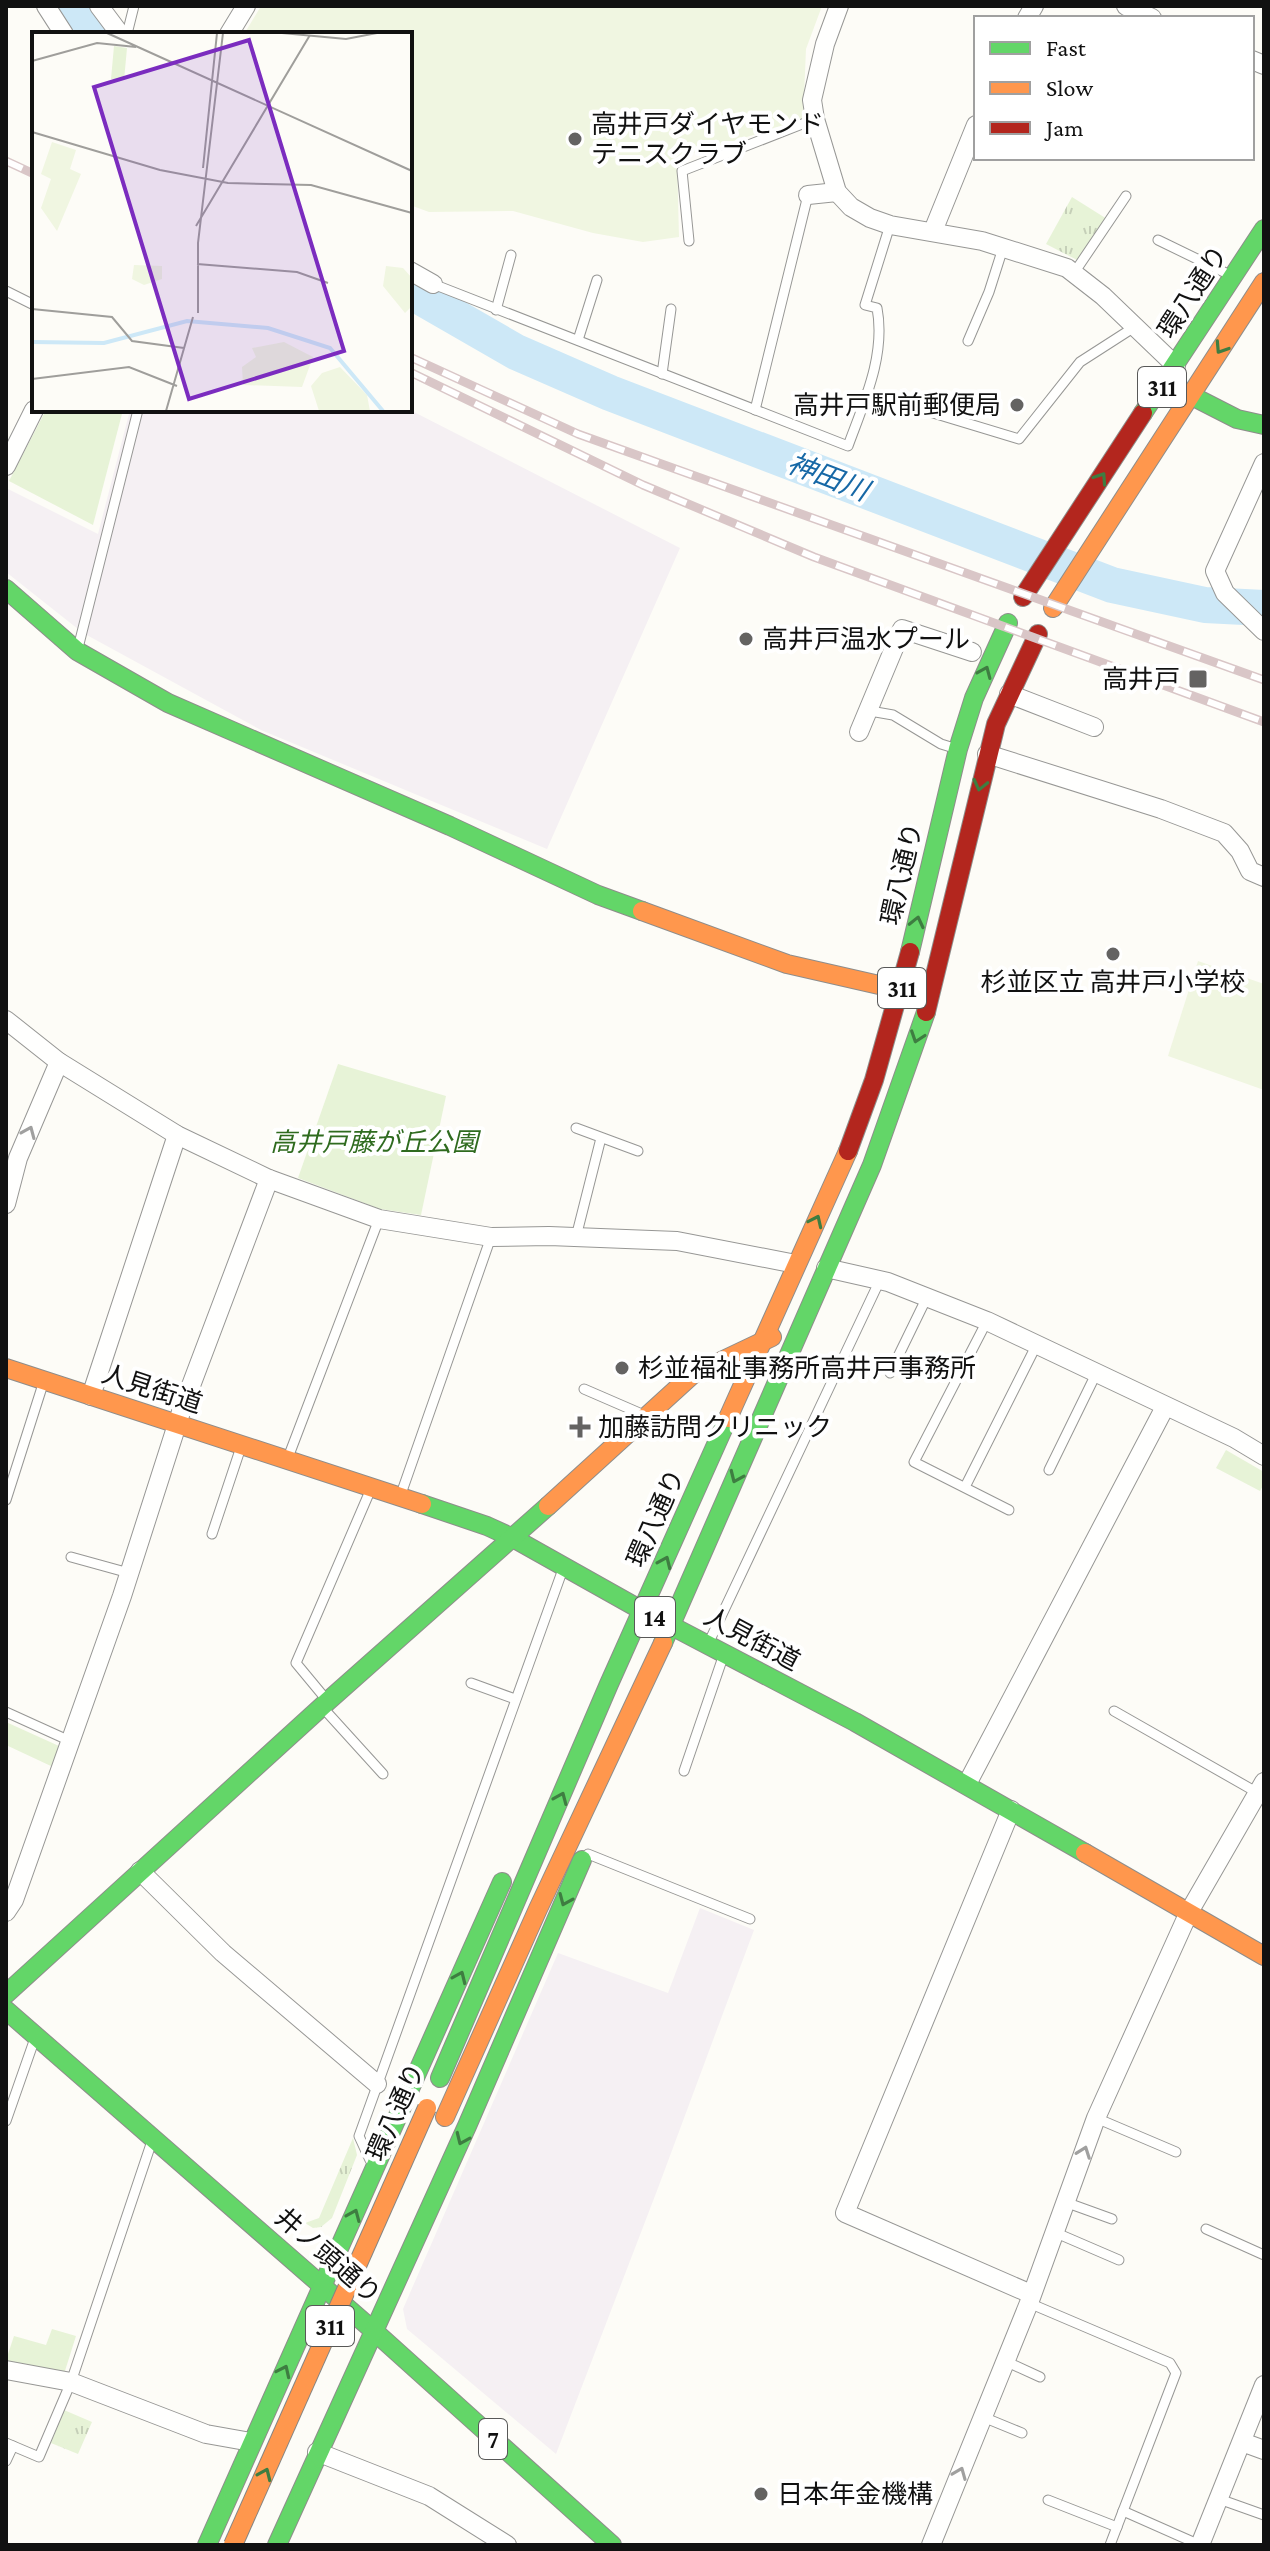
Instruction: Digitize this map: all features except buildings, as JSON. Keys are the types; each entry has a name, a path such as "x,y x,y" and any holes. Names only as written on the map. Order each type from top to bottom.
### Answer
{"main road":[{"name":"環八通り","path":"1023,597 1264,229"},
{"name":"環八通り","path":"1053,608 1264,282"},
{"path":"1190,395 1237,419 1264,425"},
{"path":"6,589 77,651 168,703 450,826 598,895 787,964 901,990"},
{"name":"環八通り","path":"233,2545 486,1972 609,1684 848,1150 874,1080 901,990 958,749 974,698 1008,623"},
{"name":"環八通り","path":"439,2131 538,1909 671,1625 872,1165 928,1007 996,724 1038,634"},
{"path":"6,1994 692,1375 762,1343 792,1323 825,1272"},
{"name":"人見街道","path":"6,1368 487,1526 513,1538 967,1784 1264,1956"},
{"path":"554,1767 609,1684"},
{"path":"277,2545 467,2126 585,1853 633,1737 638,1696"},
{"path":"207,2545 509,1868"},
{"name":"井ノ頭通り","path":"6,2010 375,2332 612,2545"},
{"name":"311","path":"350,2331 363,2302"}],"street":[{"path":"46,6 63,32"},
{"path":"99,6 118,32"},
{"path":"230,32 246,6"},
{"path":"839,6 825,44 812,100 837,192 851,207 890,225 933,231 1003,248 1067,268 1136,326 1176,366"},
{"path":"1126,6 1148,16"},
{"path":"933,231 974,130"},
{"path":"808,195 837,192"},
{"path":"412,272 433,284"},
{"path":"6,466 33,412"},
{"path":"1258,626 1225,593 1215,571 1264,463"},
{"path":"859,732 902,629 972,652"},
{"path":"1009,694 1094,727"},
{"path":"987,754 1161,809 1224,833 1240,851 1250,871 1264,877"},
{"path":"6,1020 59,1062 177,1135 269,1179 379,1219 491,1237 677,1241 796,1264"},
{"path":"6,1204 18,1158 59,1062"},
{"path":"91,1396 177,1135"},
{"path":"6,1912 14,1900 129,1573 177,1425 269,1179"},
{"path":"825,1272 880,1280 987,1321 1234,1438 1264,1456"},
{"path":"967,1784 1165,1407"},
{"path":"931,2545 1030,2298 1096,2118 1189,1912 1261,1787"},
{"path":"1011,1810 845,2213 1030,2298"},
{"path":"140,1871 223,1953 377,2084"},
{"path":"6,2370 71,2382 206,2434 251,2442"},
{"path":"1200,2545 1264,2387"},
{"path":"1242,2442 1264,2450"},
{"path":"317,2452 429,2496 507,2545"}],"lane":[{"path":"128,32 134,6"},
{"path":"689,241 682,171 815,119"},
{"path":"755,410 808,195"},
{"path":"1074,273 1126,196"},
{"path":"433,284 848,446 867,393 878,348 880,322 877,308 865,305 890,225"},
{"path":"1158,240 1233,277"},
{"path":"968,341 1003,248"},
{"path":"496,310 511,255"},
{"path":"578,340 597,280"},
{"path":"6,291 32,304"},
{"path":"662,374 671,309"},
{"path":"867,393 1019,439 1080,362 1136,326"},
{"path":"77,651 137,412"},
{"path":"870,711 893,715 941,744 958,749"},
{"path":"576,1128 638,1151"},
{"path":"576,1237 601,1138"},
{"path":"287,1461 379,1219"},
{"path":"400,1497 491,1237"},
{"path":"684,1771 716,1650 880,1280"},
{"path":"890,1373 927,1297"},
{"path":"987,1321 914,1462 1009,1510"},
{"path":"965,1487 1036,1346"},
{"path":"1049,1470 1096,1374"},
{"path":"6,1500 44,1380"},
{"path":"584,1389 647,1416"},
{"path":"212,1534 242,1446"},
{"path":"371,1488 296,1663 325,1704 383,1774"},
{"path":"71,1557 129,1573"},
{"path":"374,2168 359,2136 564,1566"},
{"path":"471,1683 515,1699"},
{"path":"1114,1711 1261,1787"},
{"path":"6,1712 70,1741"},
{"path":"585,1853 750,1919"},
{"path":"6,2121 36,2036"},
{"path":"1096,2118 1176,2152"},
{"path":"6,2461 10,2444 39,2457 71,2382 153,2138"},
{"path":"1065,2202 1112,2219"},
{"path":"1206,2229 1264,2255"},
{"path":"1054,2232 1119,2260"},
{"path":"1030,2298 1170,2363 1176,2373 1110,2545"},
{"path":"1005,2361 1040,2377"},
{"path":"983,2417 1022,2433"},
{"path":"1219,2499 1264,2515"},
{"path":"1048,2500 1117,2527"},
{"path":"1123,2511 1200,2545"}],"shaded area":[{"path":"412,411 680,548 547,849 261,730 83,633 6,572 6,488 98,534 129,412"},
{"path":"700,1908 754,1930 556,2454 407,2329 403,2309 558,1953 668,1993"}],"green space":[{"name":"高井戸ダイヤモンド テニスクラブ","path":"261,6 822,6 806,49 803,120 677,158 679,237 643,242 593,233 513,211 429,212 412,206 412,32 246,31"},
{"path":"1072,197 1107,219 1079,261 1046,244"},
{"path":"45,412 122,412 93,525 9,481"},
{"path":"1198,961 1264,984 1264,1090 1168,1056"},
{"name":"高井戸藤が丘公園","path":"338,1064 446,1096 421,1215 380,1209 298,1178"},
{"path":"1226,1450 1264,1472 1264,1484 1260,1491 1216,1468"},
{"path":"6,1722 59,1746 53,1767 6,1745"},
{"path":"353,2138 357,2155 332,2218 321,2227 313,2228 305,2223 319,2218"},
{"path":"52,2329 76,2336 64,2374 6,2360 14,2336 46,2345"},
{"path":"64,2410 92,2422 78,2454 51,2443"}],"waterway":[{"name":"神田川","path":"75,6 89,32"},
{"name":"神田川","path":"412,292 516,352 610,393 1112,585 1205,605 1264,608"}],"railway":[{"path":"6,161 32,173"},
{"path":"412,358 578,434 1264,680"},
{"path":"412,373 643,485 814,557 1264,722"}],"traffic: fast":[{"path":"1143,413 1264,229"},
{"path":"1190,395 1237,419 1264,425"},
{"path":"6,589 77,651 168,703 450,826 598,895 642,911"},
{"path":"910,952 958,749 974,698 1008,623"},
{"path":"663,1643 872,1165 926,1012"},
{"path":"440,2078 609,1684 728,1418"},
{"path":"422,1504 513,1538 643,1611 855,1722 1085,1853"},
{"path":"6,1994 548,1506"},
{"path":"277,2545 467,2126 582,1860"},
{"path":"207,2545 502,1882"},
{"path":"6,2010 375,2332"},
{"path":"375,2332 612,2545"}],"traffic: slow":[{"path":"1053,608 1264,282"},
{"path":"642,911 787,964 901,990"},
{"path":"728,1418 848,1151"},
{"path":"548,1506 692,1375 772,1337"},
{"path":"6,1368 422,1504"},
{"path":"445,2117 538,1909 663,1643"},
{"path":"1085,1853 1264,1956"},
{"path":"233,2545 427,2108"}],"traffic: jam":[{"path":"1023,597 1143,413"},
{"path":"926,1012 996,724 1038,634"},
{"path":"848,1151 874,1080 910,952"}],"place":[{"name":"高井戸ダイヤモンド テニスクラブ","path":"575,139"},
{"name":"高井戸駅前郵便局","path":"1017,405"},
{"name":"高井戸温水プール","path":"746,639"},
{"name":"高井戸","path":"1198,679"},
{"name":"杉並区立 高井戸小学校","path":"1113,954"},
{"name":"杉並福祉事務所高井戸事務所","path":"622,1368"},
{"name":"加藤訪問クリニック","path":"580,1427"},
{"name":"日本年金機構","path":"761,2494"}]}
